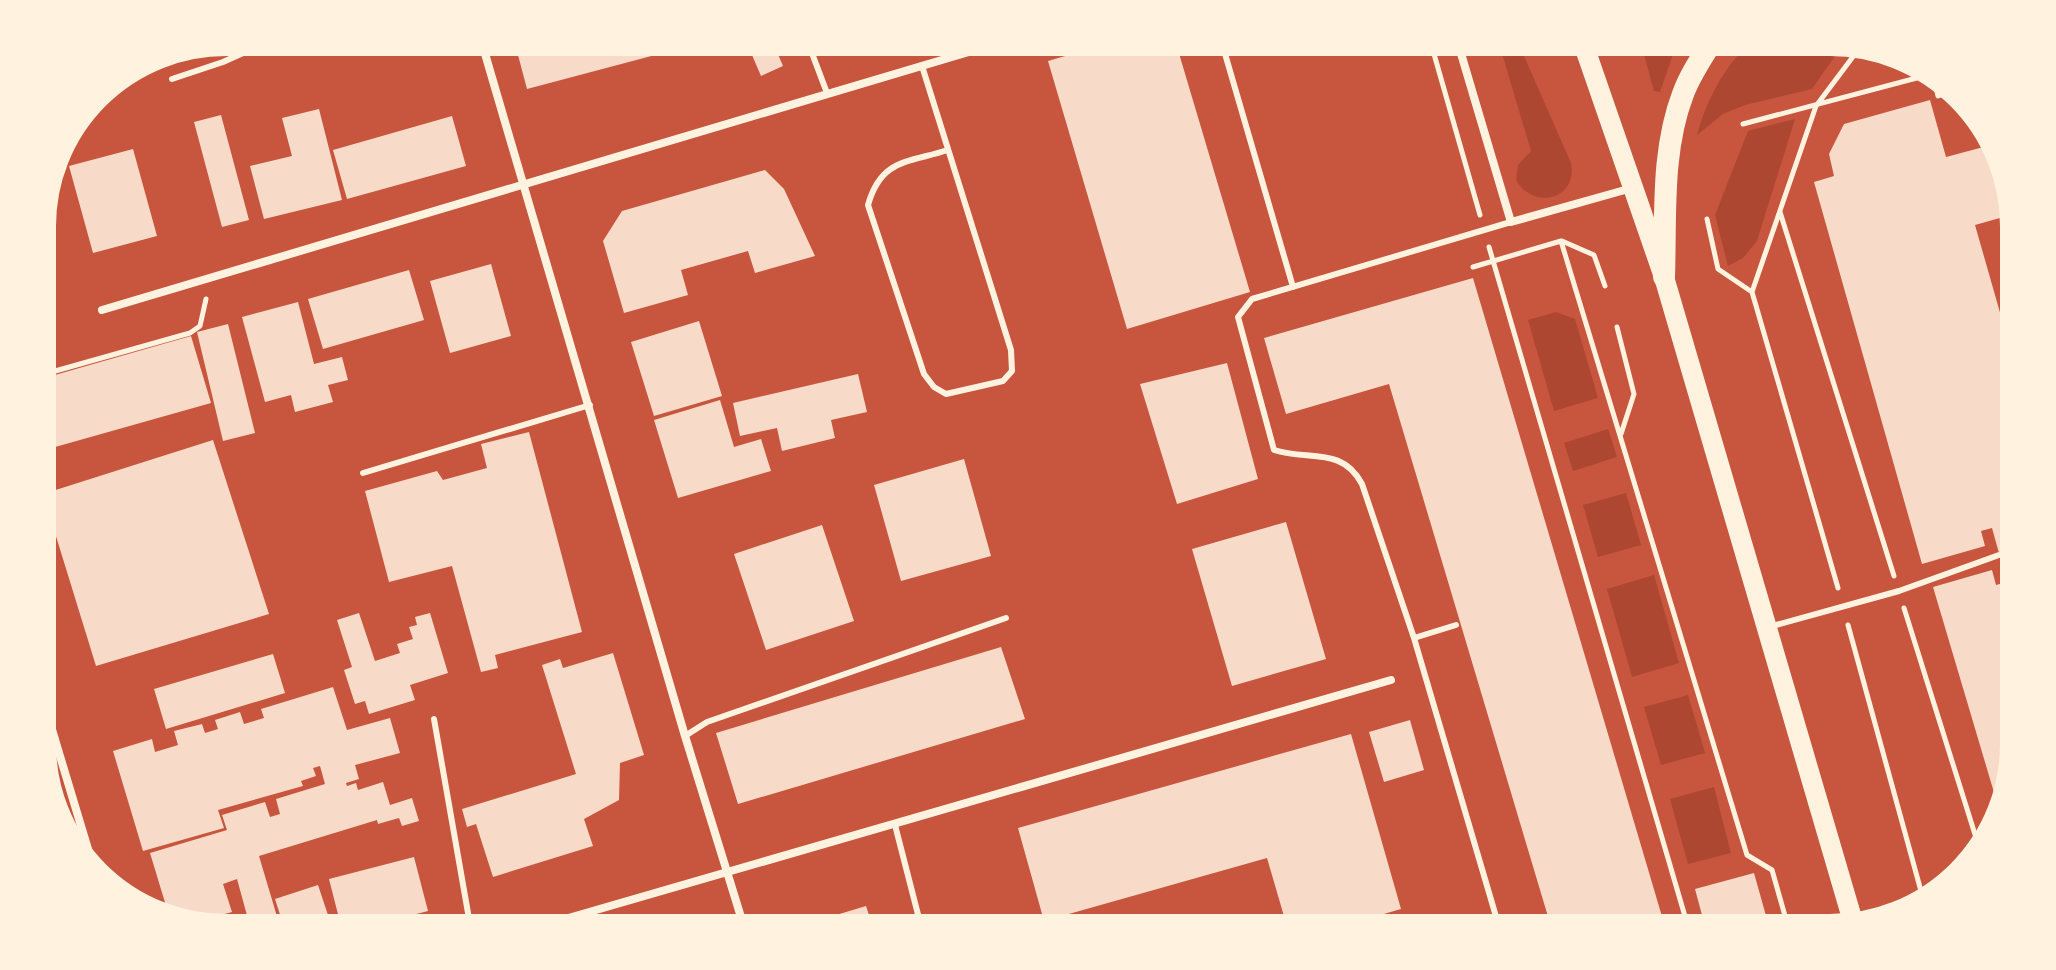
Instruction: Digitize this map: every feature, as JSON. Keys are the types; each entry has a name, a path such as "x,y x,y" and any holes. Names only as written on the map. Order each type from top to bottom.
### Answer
{"highway":[{"path":"1664,277 1667,166 1674,128 1683,94 1705,54"}],"main road":[{"path":"1587,54 1664,277 1851,915"}],"street":[{"path":"485,54 740,916"},
{"path":"102,310 962,54"},
{"path":"1461,54 1511,222 1632,188"},
{"path":"575,916 1391,680"},
{"path":"54,739 86,843"}],"lane":[{"path":"172,79 241,54"},
{"path":"812,54 827,93"},
{"path":"1225,54 1293,287"},
{"path":"922,66 1011,350 1012,371 1003,381 946,394 934,387 924,374 868,205 874,184 888,169 948,150"},
{"path":"1496,916 1414,638 1362,484 1356,472 1335,459 1274,450 1238,317 1252,299 1511,222"},
{"path":"363,473 590,405"},
{"path":"1765,628 1899,591 1999,555"},
{"path":"685,736 707,722 1006,618"},
{"path":"1414,638 1456,625"},
{"path":"434,719 469,916"},
{"path":"895,825 918,916"}],"path":[{"path":"1434,54 1685,916"},
{"path":"1854,56 1816,106 1752,292 1921,890"},
{"path":"1743,124 1917,78"},
{"path":"1780,212 1975,835"},
{"path":"1707,219 1718,269 1752,292"},
{"path":"1561,241 1747,855 1772,870 1785,916"},
{"path":"1473,267 1561,241 1594,255 1605,286"},
{"path":"54,371 190,333 200,326 209,279"},
{"path":"1617,327 1634,394 1620,436"}],"shaded area":[{"path":"1502,54 1523,54 1571,163 1568,185 1553,197 1533,195 1516,180 1518,165 1531,151"},
{"path":"1644,54 1674,54 1660,92 1654,91"},
{"path":"1740,54 1836,54 1812,89 1745,105 1723,114 1697,135 1718,84"},
{"path":"1795,119 1757,241 1743,258 1728,266 1715,215 1748,131"},
{"path":"1556,312 1575,319 1598,398 1554,411 1528,320"},
{"path":"1608,429 1617,457 1573,471 1564,443"},
{"path":"1626,493 1641,545 1598,557 1583,505"},
{"path":"1654,575 1679,663 1632,677 1607,589"},
{"path":"1688,695 1705,753 1661,765 1644,707"},
{"path":"1714,787 1731,853 1688,864 1670,799"}],"building":[{"path":"518,54 659,54 527,89"},
{"path":"778,54 783,66 761,76 752,55"},
{"path":"1072,54 1179,54 1250,292 1127,329 1048,61"},
{"path":"1930,100 1946,157 1983,147 1989,160 2002,217 1975,225 2002,320 2002,564 1992,528 1981,531 1985,546 1922,564 1814,182 1834,176 1829,154 1844,124"},
{"path":"319,109 342,200 264,219 250,166 292,156 282,118"},
{"path":"221,115 249,220 222,227 194,122"},
{"path":"452,116 466,166 347,199 333,150"},
{"path":"133,149 157,236 93,253 69,166"},
{"path":"765,170 784,189 815,256 755,273 748,251 681,270 688,295 624,313 603,241 622,211"},
{"path":"491,264 511,336 450,353 430,281"},
{"path":"409,270 424,320 323,349 308,299"},
{"path":"1473,278 1662,916 1548,916 1389,384 1286,414 1264,338"},
{"path":"298,302 314,364 342,357 348,380 328,385 333,402 295,412 291,395 265,402 242,317"},
{"path":"699,321 722,396 654,416 631,342"},
{"path":"228,324 255,433 223,441 197,332"},
{"path":"191,336 211,403 54,447 54,375"},
{"path":"1227,363 1258,479 1177,504 1140,384"},
{"path":"858,374 867,412 831,420 835,438 782,451 777,428 740,436 733,403"},
{"path":"720,400 734,447 761,439 771,471 678,498 654,420"},
{"path":"529,432 582,632 495,655 498,668 481,672 452,566 389,582 365,491 437,471 443,480 487,468 481,444"},
{"path":"213,440 269,614 96,666 54,530 54,491"},
{"path":"964,459 991,556 901,581 874,485"},
{"path":"1286,522 1326,659 1232,686 1192,549"},
{"path":"822,525 854,621 766,650 734,554"},
{"path":"1992,570 1996,585 2002,583 2002,744 1994,794 1933,587"},
{"path":"359,613 375,661 400,653 397,644 413,639 409,627 417,625 415,617 430,613 448,673 410,685 415,700 369,714 365,701 355,704 344,670 352,667 337,620"},
{"path":"1001,647 1025,719 738,804 716,733"},
{"path":"613,653 644,755 620,763 619,800 584,819 593,846 493,877 476,824 467,827 462,809 576,774 542,665 560,659 563,668"},
{"path":"273,654 285,693 166,729 154,689"},
{"path":"333,687 347,730 390,718 400,753 355,765 359,779 346,783 347,786 356,783 358,790 383,782 390,805 412,798 419,821 402,826 399,818 378,824 377,820 259,856 277,916 247,916 237,879 223,884 232,912 215,916 166,905 150,853 227,830 222,815 265,802 270,817 280,814 276,799 325,784 320,766 313,768 316,776 301,781 303,786 218,810 224,828 143,851 113,751 152,739 155,752 178,745 174,731 202,724 205,733 218,729 215,720 240,712 244,724 264,718 261,709"},
{"path":"1410,720 1424,770 1384,782 1369,732"},
{"path":"1351,734 1401,909 1377,916 1284,916 1267,858 1062,916 1043,916 1018,828"},
{"path":"414,857 428,911 409,916 338,916 329,879"},
{"path":"1754,873 1766,916 1702,916 1695,889"},
{"path":"318,885 328,916 280,916 275,899"},
{"path":"866,906 869,916 833,916"}]}
